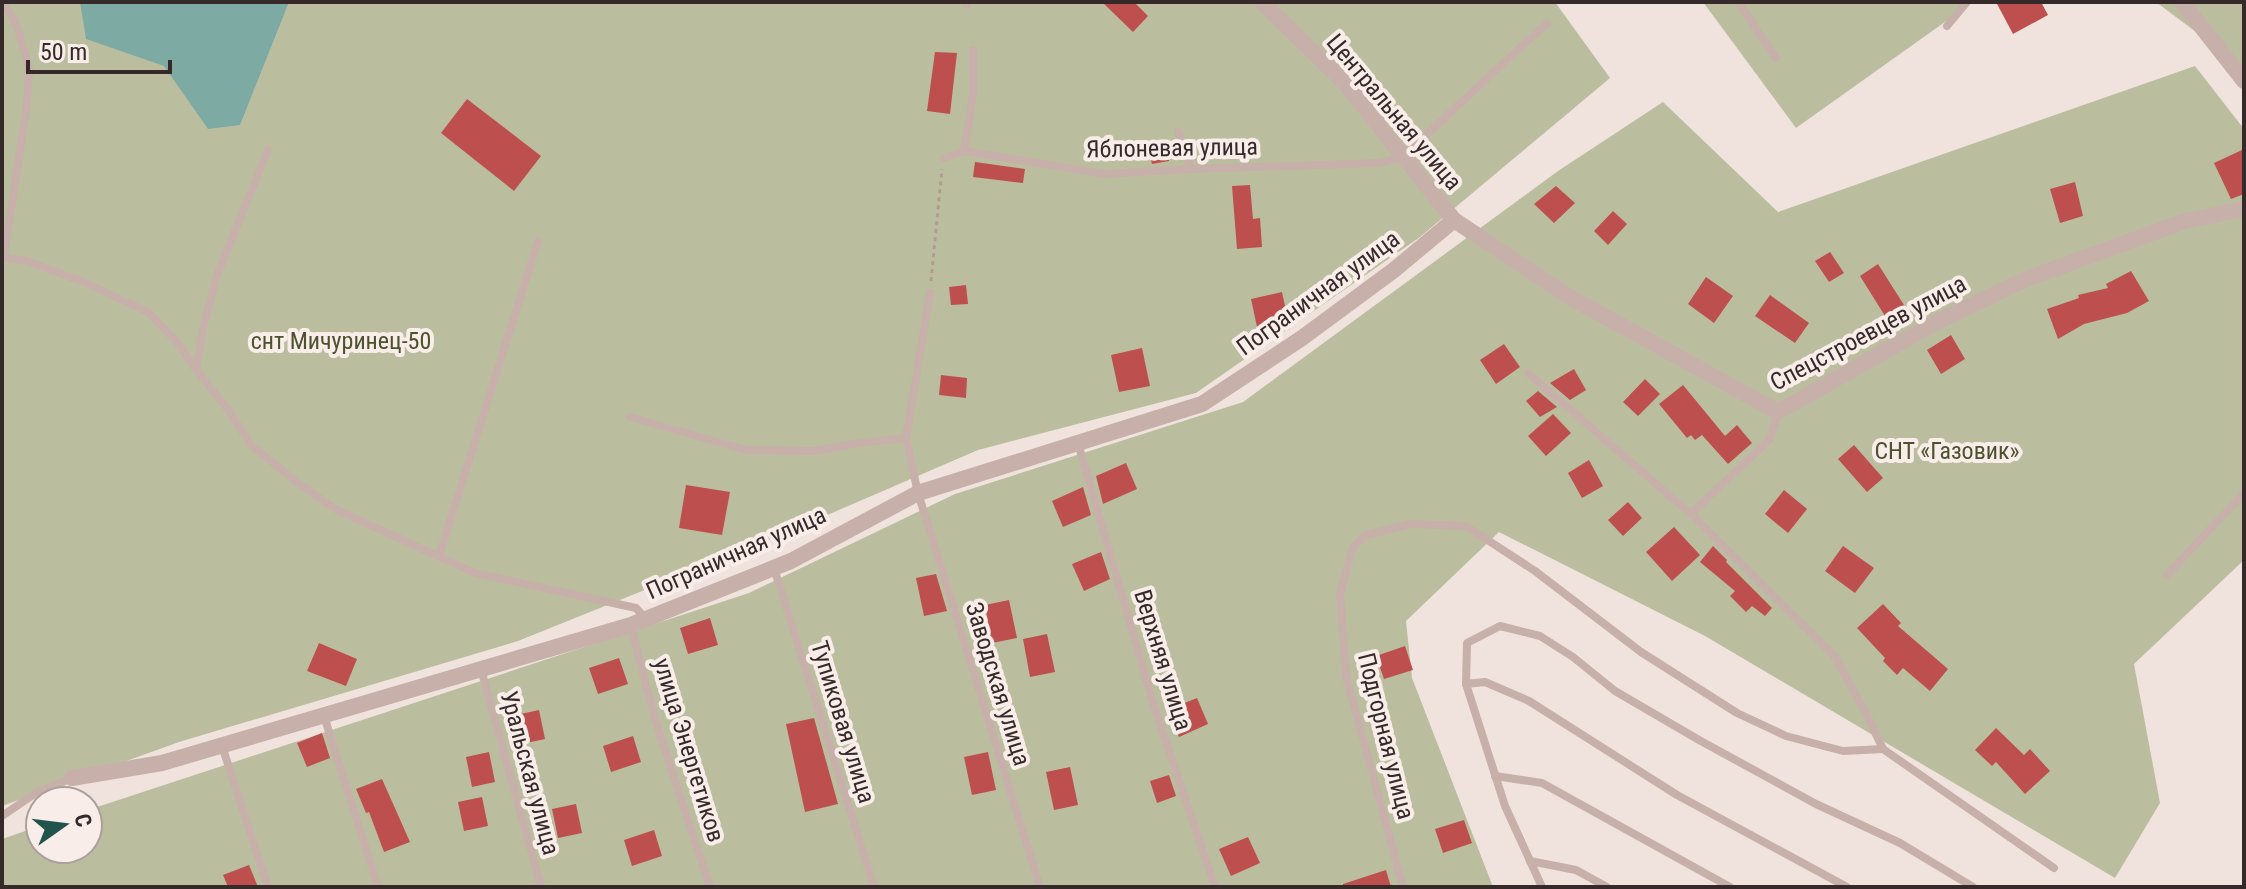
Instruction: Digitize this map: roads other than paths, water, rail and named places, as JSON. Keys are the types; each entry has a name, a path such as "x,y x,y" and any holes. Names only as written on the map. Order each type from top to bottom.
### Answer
{"street":[{"name":"Центральная улица","path":"1262,2 1344,82 1454,220"},
{"path":"2182,2 2244,81"},
{"name":"Спецстроевцев улица","path":"1454,220 1568,296 1778,412 1933,324 2024,280 2185,221 2244,209"},
{"name":"Пограничная улица","path":"72,778 162,763 638,622 791,561 918,493 1202,404 1302,338 1394,270 1454,220"}],"lane":[{"path":"4,2 18,29 29,68 26,118 4,257 27,261 84,282 148,312 177,342 251,445 337,510 475,573 636,608 638,622"},
{"path":"1738,2 1776,58"},
{"path":"1947,26 1967,2"},
{"path":"1402,157 1547,23"},
{"path":"964,151 973,95 973,50"},
{"path":"1178,131 1191,169"},
{"path":"196,370 217,275 268,150"},
{"name":"Яблоневая улица","path":"944,158 964,151 1104,174 1379,163 1402,157"},
{"path":"439,556 538,241"},
{"path":"630,417 746,450 815,451 906,438 930,293"},
{"path":"1528,373 1691,514 1835,657 1883,749 2054,868"},
{"path":"1691,514 1770,439 1778,412"},
{"name":"Заводская улица","path":"906,438 918,493 1040,887"},
{"name":"Верхняя улица","path":"1078,443 1152,700 1215,887"},
{"path":"2167,575 2244,493"},
{"name":"Подгорная улица","path":"1403,887 1346,676 1340,593 1353,547 1366,535 1410,524 1466,526 1535,571 1641,652 1737,713 1786,736 1843,751 1883,749"},
{"name":"Тупиковая улица","path":"774,568 874,887"},
{"name":"улица Энергетиков","path":"638,622 654,716 710,887"},
{"path":"1542,887 1505,806 1466,684 1467,643 1500,626 1540,636 1573,657 1615,691 1699,740 1816,804 1900,843 1973,887"},
{"name":"Уральская улица","path":"481,669 541,887"},
{"path":"1466,684 1485,682 1529,701 1677,795 1847,887"},
{"path":"324,716 378,887"},
{"path":"222,746 268,887"},
{"path":"1495,776 1542,783 1730,887"},
{"path":"2,816 36,793 72,778"},
{"path":"1530,861 1576,870 1607,887"}],"water":[{"path":"80,2 289,2 240,125 208,129 164,66 86,39"}],"park label":[{"name":"снт Мичуринец-50","path":"341,341"},
{"name":"СНТ «Газовик»","path":"1947,451"}]}
